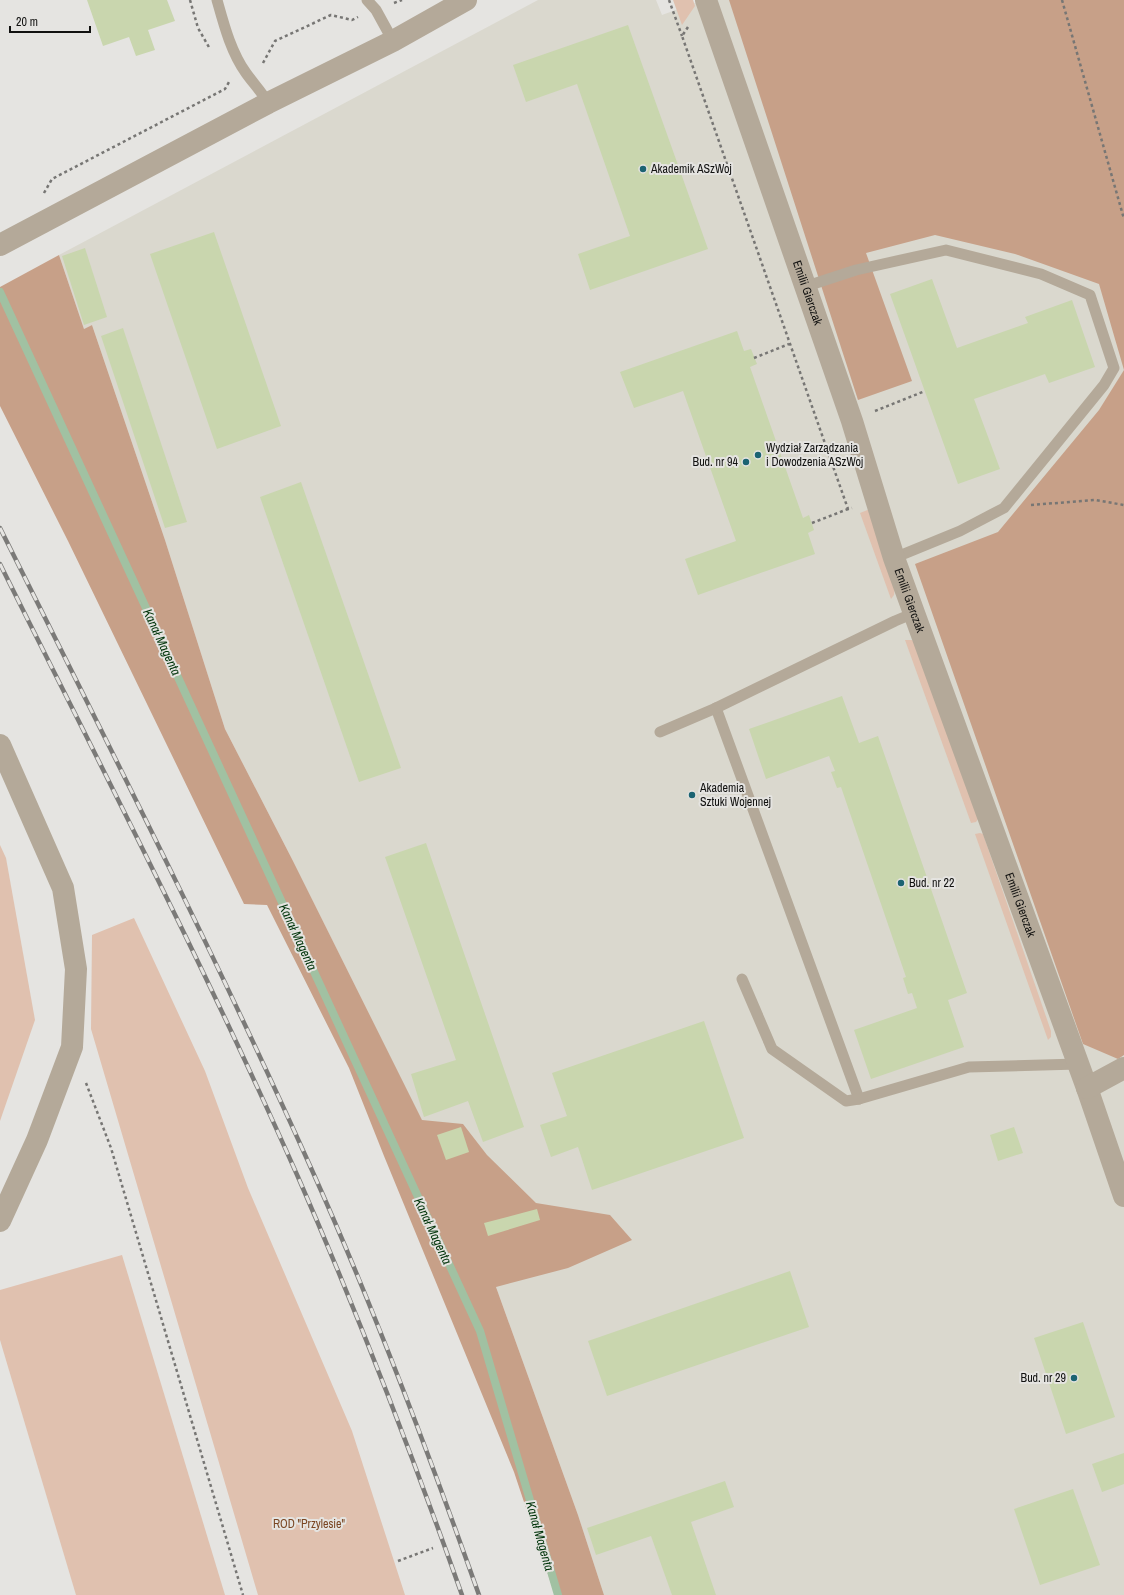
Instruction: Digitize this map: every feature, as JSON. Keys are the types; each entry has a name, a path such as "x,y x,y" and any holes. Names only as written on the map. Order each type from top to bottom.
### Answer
{"street":[{"path":"0,245 268,103 393,41 466,0"},
{"name":"Emilii Gierczak","path":"706,0 804,287 852,421 894,558 1087,1088 1124,1196"},
{"path":"0,745 63,888 76,969 72,1047 37,1140 0,1221"},
{"path":"1087,1088 1124,1068"}],"lane":[{"path":"216,0 225,29 246,73 260,90 268,103"},
{"path":"367,0 376,10 393,41"},
{"path":"804,287 856,270 946,250 1041,274 1090,294 1114,368 1104,385 1004,508 960,531 894,558"},
{"path":"660,732 716,708 914,613"},
{"path":"716,708 859,1099"},
{"path":"742,978 772,1049 846,1101 859,1099 969,1067 1078,1064"}],"path":[{"path":"42,196 52,179 225,89 229,82 264,62 275,41 331,15 352,20 402,0"},
{"path":"669,0 682,36"},
{"path":"1062,0 1124,219"},
{"path":"754,358 789,344"},
{"path":"1004,508 1095,500 1124,505"},
{"path":"812,523 848,509"},
{"path":"72,1047 111,1148 243,1595"},
{"path":"398,1560 433,1548"}],"shaded area":[{"name":"Akademia Sztuki Wojennej","path":"538,0 656,0 662,15 703,0 1124,0 1124,1595 604,1595 578,1515 496,1287 422,1121 293,861 225,729 165,540 92,325 84,329 59,255"},
{"path":"729,0 1124,0 1124,370 1099,284 1015,254 935,235 866,253 912,381 858,400"},
{"path":"59,255 84,329 92,325 165,540 225,729 293,861 422,1120 463,1124 487,1155 536,1203 610,1215 632,1240 568,1268 496,1287 578,1515 604,1595 555,1595 514,1472 349,1068 267,905 244,904 68,541 0,406 0,287"},
{"path":"1124,370 1124,1055 1118,1059 1083,1044 915,564 998,532 1099,410"}],"green space":[{"path":"673,0 693,0 695,6 682,25"},
{"path":"870,509 895,587 894,595 891,599 860,513"},
{"path":"905,640 912,640 916,645 978,819 976,822 971,823"},
{"path":"975,834 983,834 1051,1031 1051,1037 1048,1040"},
{"path":"0,845 6,858 35,1020 0,1121"},
{"name":"ROD \"Przylesie\"","path":"134,918 205,1071 248,1188 352,1431 405,1595 258,1595 91,1029 92,935"},
{"path":"122,1255 225,1595 76,1595 0,1340 0,1290"}],"building":[{"path":"87,0 167,0 175,21 148,30 155,50 136,56 129,37 103,46"},
{"name":"Akademik ASzWoj","path":"628,25 708,249 590,290 578,254 630,236 577,84 526,102 513,65"},
{"path":"214,232 281,426 217,449 150,254"},
{"path":"85,248 107,317 84,325 62,256"},
{"path":"932,279 957,348 1028,323 1025,317 1072,300 1095,367 1049,383 1045,374 974,399 1000,469 958,484 890,294"},
{"path":"123,328 187,522 165,528 101,336"},
{"name":"Bud. nr 94","path":"737,331 744,351 751,349 757,364 750,367 803,518 809,515 814,530 808,533 815,554 698,595 685,559 736,541 683,391 634,408 620,372"},
{"path":"301,482 401,768 359,782 260,497"},
{"name":"Bud. nr 22","path":"842,696 859,743 878,736 967,993 948,1000 964,1047 871,1079 854,1030 917,1008 912,993 908,994 903,978 906,977 841,787 837,788 831,772 835,771 829,756 766,779 749,729"},
{"path":"426,843 524,1127 483,1142 468,1101 424,1117 411,1074 456,1060 385,857"},
{"path":"704,1021 744,1138 592,1190 578,1147 551,1157 540,1125 567,1116 552,1073"},
{"path":"461,1127 469,1152 446,1160 437,1135"},
{"path":"1014,1127 1023,1153 998,1161 990,1135"},
{"path":"537,1209 540,1220 488,1236 484,1223"},
{"path":"790,1271 809,1327 607,1396 588,1341"},
{"name":"Bud. nr 29","path":"1083,1322 1115,1417 1066,1434 1034,1338"},
{"path":"1124,1453 1124,1484 1102,1492 1092,1464"},
{"path":"725,1481 734,1507 691,1522 716,1595 672,1595 651,1536 596,1555 587,1528"},
{"path":"1073,1489 1100,1565 1040,1585 1014,1509"}],"waterway":[{"name":"Kanał Magenta","path":"0,292 480,1331 558,1595"}],"railway":[{"path":"0,528 198,926 311,1168 357,1274 400,1380 479,1595"},
{"path":"0,564 190,945 298,1177 384,1384 462,1595"}],"place":[{"name":"Akademik ASzWoj","path":"643,169"},
{"name":"Wydział Zarządzania i Dowodzenia ASzWoj","path":"758,455"},
{"name":"Bud. nr 94","path":"746,462"},
{"name":"Akademia Sztuki Wojennej","path":"692,795"},
{"name":"Bud. nr 22","path":"901,883"},
{"name":"Bud. nr 29","path":"1074,1378"}]}
